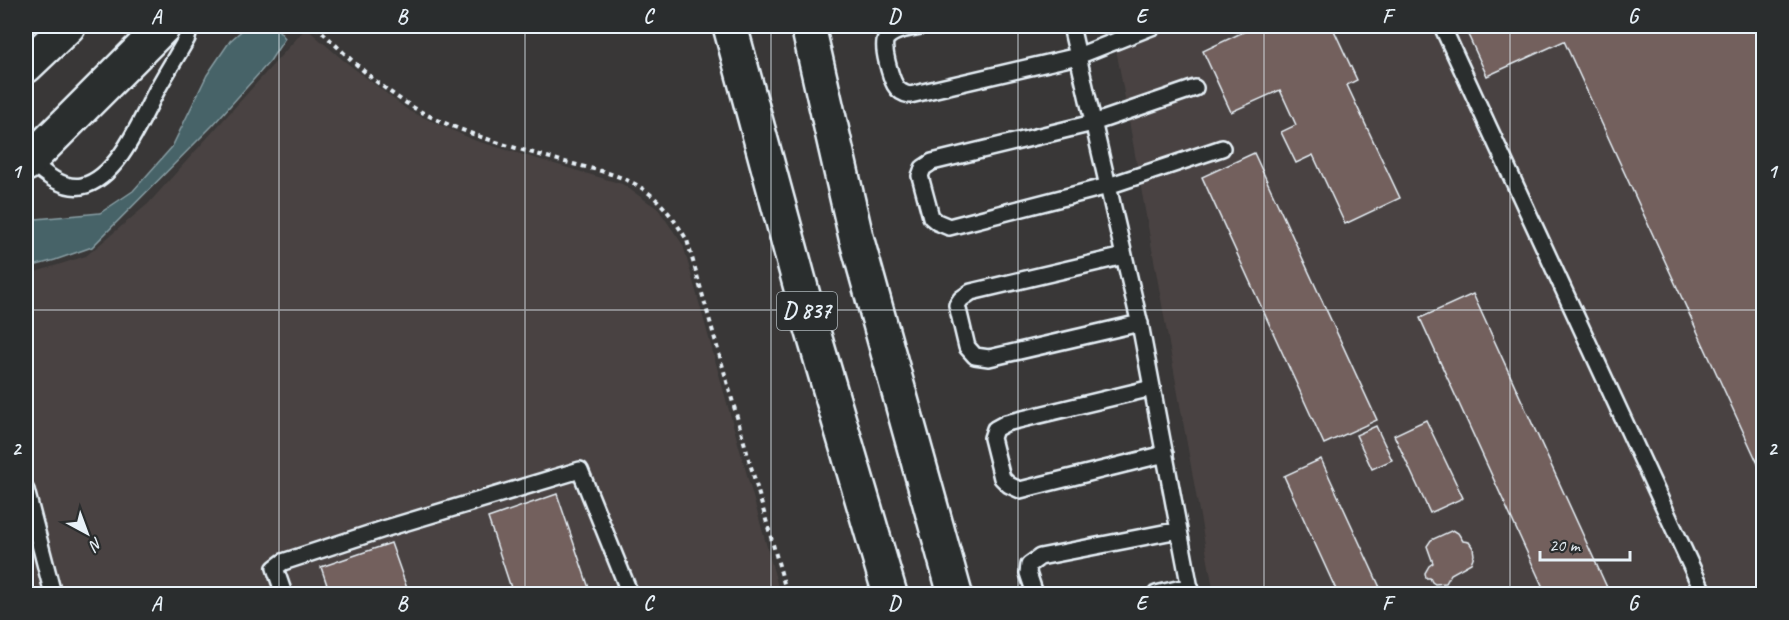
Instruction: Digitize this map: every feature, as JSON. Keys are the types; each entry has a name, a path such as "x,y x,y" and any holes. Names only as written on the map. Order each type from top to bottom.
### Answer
{"main road":[{"path":"26,66 68,26"},
{"path":"28,162 164,26"},
{"name":"D 837","path":"730,26 811,325 890,594"},
{"name":"D 837","path":"808,26 856,237 955,594"}],"lane":[{"path":"28,162 61,183 81,186 100,177 117,160 130,140 187,38 190,26"},
{"path":"921,26 893,33 886,39 883,46 895,86 902,94 910,95 1078,56 1154,26"},
{"path":"1071,26 1140,323 1191,590 1156,594"},
{"path":"1442,26 1704,594"},
{"path":"1195,88 1094,123 932,162 923,168 920,176 931,217 950,227 1108,186 1222,148"},
{"path":"1124,256 971,292 961,299 957,306 967,347 975,356 989,358 1140,323"},
{"path":"1152,388 1006,423 996,429 992,438 1002,478 1009,485 1020,490 1165,454"},
{"path":"284,594 275,568 283,562 580,470 630,594"},
{"path":"26,490 53,594"},
{"path":"1035,594 1028,573 1029,565 1040,557 1179,530"}],"path":[{"path":"316,26 355,65 405,104 471,133 621,177 646,190 668,210 687,240 787,594"}],"shaded area":[{"path":"1112,26 1763,26 1763,594 1214,594"},
{"path":"306,28 409,111 476,141 622,184 658,209 683,245 780,594 26,594 26,275 86,256 148,204"}],"water":[{"path":"247,26 275,26 285,38 270,61 213,125 92,247 26,268 26,220 100,213 133,191 172,147 207,75 230,41"}],"building":[{"path":"1256,26 1332,26 1357,80 1347,85 1400,198 1345,224 1313,155 1296,163 1281,132 1296,125 1280,90 1231,112 1203,51"},
{"path":"1464,26 1764,26 1764,477 1564,41 1487,76"},
{"path":"1254,153 1377,420 1324,444 1202,177"},
{"path":"1473,294 1610,594 1546,594 1420,318"},
{"path":"1426,420 1463,498 1430,513 1394,435"},
{"path":"1376,426 1392,460 1372,469 1356,435"},
{"path":"1321,459 1383,594 1338,594 1284,476"},
{"path":"557,494 591,594 513,594 488,518"},
{"path":"1453,530 1463,541 1469,542 1474,555 1471,563 1451,574 1446,583 1435,584 1430,578 1426,578 1425,573 1433,563 1427,546 1431,540"},
{"path":"391,543 409,594 330,594 321,567"}]}
